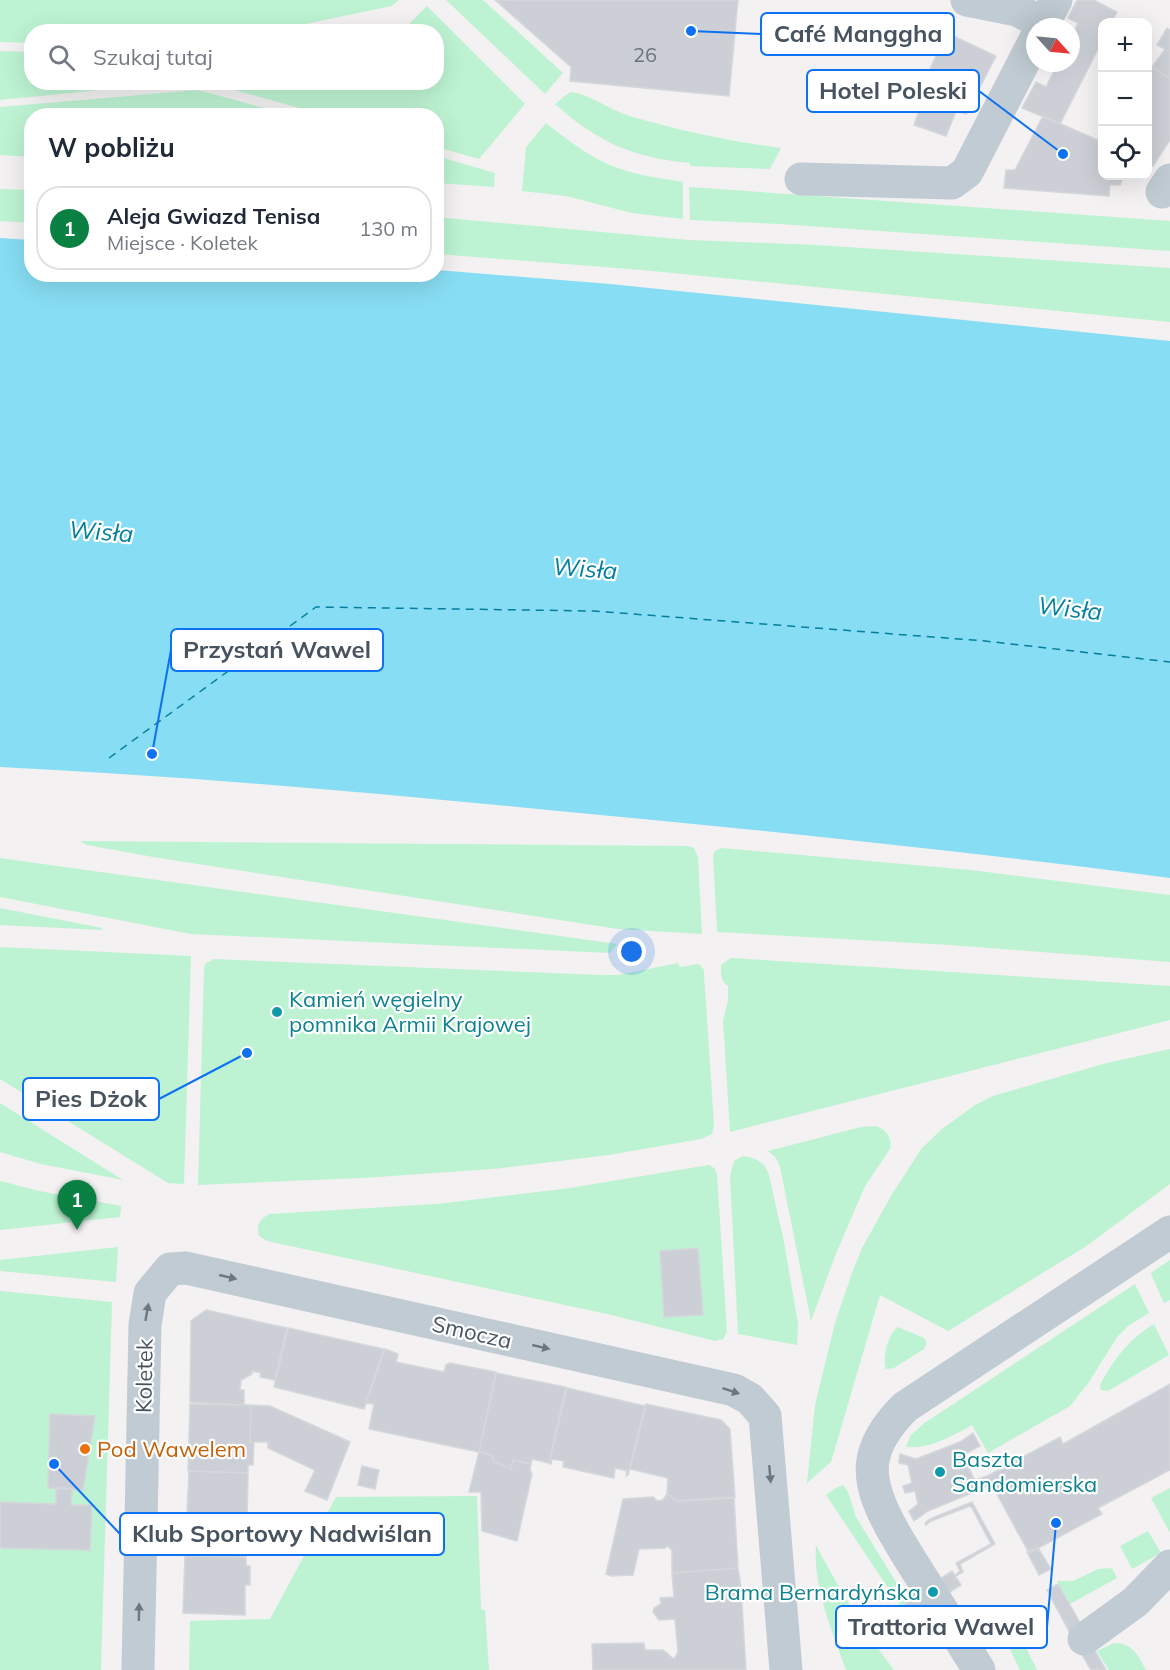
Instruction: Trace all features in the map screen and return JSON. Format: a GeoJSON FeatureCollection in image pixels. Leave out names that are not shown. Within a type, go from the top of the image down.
{"type":"FeatureCollection","features":[{"type":"Feature","properties":{"kind":"street"},"geometry":{"type":"LineString","coordinates":[[967,0],[1017,10],[1034,18]]}},
{"type":"Feature","properties":{"kind":"street"},"geometry":{"type":"LineString","coordinates":[[801,179],[952,183],[968,172],[1026,58]]}},
{"type":"Feature","properties":{"kind":"street"},"geometry":{"type":"LineString","coordinates":[[979,1670],[896,1536],[874,1492],[872,1464],[876,1448],[887,1428],[905,1407],[1170,1232]]}},
{"type":"Feature","properties":{"kind":"street","name":"Smocza"},"geometry":{"type":"LineString","coordinates":[[170,1269],[186,1268],[734,1390],[750,1399],[765,1416],[786,1670]]}},
{"type":"Feature","properties":{"kind":"street","name":"Koletek"},"geometry":{"type":"LineString","coordinates":[[138,1670],[145,1325],[150,1293],[170,1269]]}},
{"type":"Feature","properties":{"kind":"street"},"geometry":{"type":"LineString","coordinates":[[1084,1639],[1135,1602],[1170,1566]]}},
{"type":"Feature","properties":{"kind":"green space"},"geometry":{"type":"Polygon","coordinates":[[[0,0],[399,0],[392,6],[305,24],[24,24],[24,43],[0,42],[0,0]]]}},
{"type":"Feature","properties":{"kind":"green space"},"geometry":{"type":"Polygon","coordinates":[[[446,0],[483,0],[563,73],[545,94],[446,0]]]}},
{"type":"Feature","properties":{"kind":"green space"},"geometry":{"type":"Polygon","coordinates":[[[427,6],[525,104],[479,159],[444,149],[444,108],[300,108],[234,90],[444,90],[444,24],[409,24],[427,6]]]}},
{"type":"Feature","properties":{"kind":"green space"},"geometry":{"type":"Polygon","coordinates":[[[0,51],[24,52],[24,90],[101,90],[0,100],[0,51]]]}},
{"type":"Feature","properties":{"kind":"green space"},"geometry":{"type":"Polygon","coordinates":[[[198,90],[264,108],[24,108],[24,157],[0,155],[0,107],[198,90]]]}},
{"type":"Feature","properties":{"kind":"green space"},"geometry":{"type":"Polygon","coordinates":[[[570,92],[578,93],[622,113],[649,121],[705,135],[781,148],[770,169],[690,166],[690,163],[651,157],[601,138],[555,104],[570,92]]]}},
{"type":"Feature","properties":{"kind":"green space"},"geometry":{"type":"Polygon","coordinates":[[[546,123],[598,160],[634,173],[683,182],[683,219],[632,213],[566,196],[522,191],[526,147],[546,123]]]}},
{"type":"Feature","properties":{"kind":"green space"},"geometry":{"type":"Polygon","coordinates":[[[444,158],[495,173],[494,187],[444,183],[444,158]]]}},
{"type":"Feature","properties":{"kind":"green space"},"geometry":{"type":"Polygon","coordinates":[[[689,187],[1170,221],[1170,251],[690,220],[689,187]]]}},
{"type":"Feature","properties":{"kind":"green space"},"geometry":{"type":"Polygon","coordinates":[[[0,189],[24,190],[24,223],[0,221],[0,189]]]}},
{"type":"Feature","properties":{"kind":"green space"},"geometry":{"type":"Polygon","coordinates":[[[444,218],[689,240],[816,245],[1170,268],[1170,322],[642,270],[444,255],[444,218]]]}},
{"type":"Feature","properties":{"kind":"green space"},"geometry":{"type":"Polygon","coordinates":[[[80,841],[688,846],[694,848],[698,857],[702,934],[618,929],[159,858],[87,845],[80,841]]]}},
{"type":"Feature","properties":{"kind":"green space"},"geometry":{"type":"Polygon","coordinates":[[[721,848],[971,870],[1170,895],[1170,962],[950,945],[717,932],[713,856],[715,851],[721,848]]]}},
{"type":"Feature","properties":{"kind":"green space"},"geometry":{"type":"Polygon","coordinates":[[[0,858],[617,944],[610,953],[191,934],[0,897],[0,858]]]}},
{"type":"Feature","properties":{"kind":"green space"},"geometry":{"type":"Polygon","coordinates":[[[0,908],[102,928],[102,930],[0,925],[0,908]]]}},
{"type":"Feature","properties":{"kind":"green space"},"geometry":{"type":"Polygon","coordinates":[[[0,947],[191,956],[184,1184],[168,1183],[0,1079],[0,947]]]}},
{"type":"Feature","properties":{"kind":"green space"},"geometry":{"type":"Polygon","coordinates":[[[731,958],[1170,986],[1170,1020],[730,1132],[723,1020],[728,1001],[728,986],[722,979],[721,965],[731,958]]]}},
{"type":"Feature","properties":{"kind":"green space"},"geometry":{"type":"Polygon","coordinates":[[[214,959],[600,975],[618,975],[678,963],[680,967],[699,964],[704,970],[714,1124],[712,1134],[701,1139],[609,1155],[493,1169],[362,1178],[198,1185],[204,970],[205,964],[214,959]]]}},
{"type":"Feature","properties":{"kind":"green space"},"geometry":{"type":"Polygon","coordinates":[[[1170,1049],[1170,1184],[1085,1247],[948,1331],[880,1295],[831,1462],[807,1483],[815,1405],[835,1323],[852,1273],[862,1248],[892,1194],[922,1148],[942,1129],[975,1105],[993,1096],[1103,1064],[1170,1049]]]}},
{"type":"Feature","properties":{"kind":"green space"},"geometry":{"type":"Polygon","coordinates":[[[0,1103],[123,1180],[41,1164],[0,1152],[0,1103]]]}},
{"type":"Feature","properties":{"kind":"green space"},"geometry":{"type":"Polygon","coordinates":[[[875,1126],[887,1134],[890,1149],[865,1186],[835,1256],[811,1321],[780,1167],[776,1158],[768,1151],[861,1127],[875,1126]]]}},
{"type":"Feature","properties":{"kind":"green space"},"geometry":{"type":"Polygon","coordinates":[[[743,1156],[759,1161],[765,1166],[769,1175],[784,1242],[798,1324],[797,1345],[738,1334],[730,1176],[734,1161],[743,1156]]]}},
{"type":"Feature","properties":{"kind":"green space"},"geometry":{"type":"Polygon","coordinates":[[[709,1165],[717,1174],[727,1332],[723,1339],[715,1341],[607,1314],[267,1241],[259,1236],[258,1232],[259,1223],[269,1214],[437,1204],[570,1188],[709,1165]]]}},
{"type":"Feature","properties":{"kind":"green space"},"geometry":{"type":"Polygon","coordinates":[[[0,1181],[39,1191],[121,1206],[120,1217],[0,1230],[0,1181]]]}},
{"type":"Feature","properties":{"kind":"green space"},"geometry":{"type":"Polygon","coordinates":[[[118,1247],[116,1282],[0,1271],[0,1260],[118,1247]]]}},
{"type":"Feature","properties":{"kind":"green space"},"geometry":{"type":"Polygon","coordinates":[[[1170,1260],[1170,1300],[1164,1303],[1151,1274],[1170,1260]]]}},
{"type":"Feature","properties":{"kind":"green space"},"geometry":{"type":"Polygon","coordinates":[[[1135,1284],[1149,1313],[1128,1326],[1117,1337],[1089,1382],[1070,1406],[988,1453],[972,1425],[932,1444],[906,1447],[911,1435],[923,1424],[1135,1284]]]}},
{"type":"Feature","properties":{"kind":"green space"},"geometry":{"type":"Polygon","coordinates":[[[0,1291],[112,1302],[101,1670],[0,1670],[0,1291]]]}},
{"type":"Feature","properties":{"kind":"green space"},"geometry":{"type":"Polygon","coordinates":[[[1154,1324],[1169,1355],[1108,1391],[1101,1390],[1100,1385],[1123,1350],[1154,1324]]]}},
{"type":"Feature","properties":{"kind":"green space"},"geometry":{"type":"Polygon","coordinates":[[[898,1327],[924,1338],[927,1343],[924,1349],[894,1368],[886,1369],[887,1346],[891,1335],[898,1327]]]}},
{"type":"Feature","properties":{"kind":"green space"},"geometry":{"type":"Polygon","coordinates":[[[843,1485],[848,1492],[856,1517],[907,1600],[905,1607],[907,1611],[904,1612],[826,1495],[843,1485]]]}},
{"type":"Feature","properties":{"kind":"green space"},"geometry":{"type":"Polygon","coordinates":[[[1170,1488],[1170,1533],[1151,1498],[1170,1488]]]}},
{"type":"Feature","properties":{"kind":"green space"},"geometry":{"type":"Polygon","coordinates":[[[477,1496],[481,1609],[485,1610],[489,1670],[189,1670],[190,1621],[270,1619],[336,1497],[477,1496]]]}},
{"type":"Feature","properties":{"kind":"green space"},"geometry":{"type":"Polygon","coordinates":[[[1148,1531],[1161,1553],[1132,1569],[1120,1546],[1148,1531]]]}},
{"type":"Feature","properties":{"kind":"green space"},"geometry":{"type":"Polygon","coordinates":[[[816,1545],[852,1609],[894,1670],[846,1670],[820,1593],[816,1545]]]}},
{"type":"Feature","properties":{"kind":"green space"},"geometry":{"type":"Polygon","coordinates":[[[1112,1568],[1117,1578],[1070,1604],[1057,1581],[1073,1581],[1098,1569],[1112,1568]]]}},
{"type":"Feature","properties":{"kind":"green space"},"geometry":{"type":"Polygon","coordinates":[[[1018,1632],[1037,1670],[1020,1670],[1004,1637],[1018,1632]]]}},
{"type":"Feature","properties":{"kind":"green space"},"geometry":{"type":"Polygon","coordinates":[[[1114,1643],[1131,1648],[1146,1670],[1109,1670],[1097,1651],[1114,1643]]]}},
{"type":"Feature","properties":{"kind":"water","name":"Wisła"},"geometry":{"type":"Polygon","coordinates":[[[0,238],[24,240],[24,282],[444,282],[444,271],[610,284],[1170,341],[1170,878],[859,841],[479,803],[206,780],[0,767],[0,238]]]}},
{"type":"Feature","properties":{"kind":"building"},"geometry":{"type":"Polygon","coordinates":[[[495,0],[738,0],[729,96],[570,81],[571,67],[495,0]]]}},
{"type":"Feature","properties":{"kind":"building"},"geometry":{"type":"Polygon","coordinates":[[[1077,0],[1094,0],[1117,12],[1114,18],[1098,18],[1098,49],[1060,124],[1022,108],[1036,82],[1046,87],[1054,72],[1080,72],[1080,18],[1068,18],[1077,0]]]}},
{"type":"Feature","properties":{"kind":"building"},"geometry":{"type":"Polygon","coordinates":[[[1167,28],[1170,30],[1170,79],[1152,67],[1165,49],[1157,45],[1167,28]]]}},
{"type":"Feature","properties":{"kind":"building"},"geometry":{"type":"Polygon","coordinates":[[[947,33],[996,56],[966,114],[916,98],[947,33]]]}},
{"type":"Feature","properties":{"kind":"building"},"geometry":{"type":"Polygon","coordinates":[[[1152,66],[1170,79],[1170,140],[1153,166],[1152,66]]]}},
{"type":"Feature","properties":{"kind":"building"},"geometry":{"type":"Polygon","coordinates":[[[923,100],[956,111],[946,136],[914,125],[923,100]]]}},
{"type":"Feature","properties":{"kind":"building"},"geometry":{"type":"Polygon","coordinates":[[[1043,116],[1098,140],[1098,180],[1122,180],[1120,185],[1110,185],[1109,196],[1004,188],[1006,170],[1015,170],[1043,116]]]}},
{"type":"Feature","properties":{"kind":"building"},"geometry":{"type":"Polygon","coordinates":[[[698,1248],[703,1315],[664,1317],[660,1251],[698,1248]]]}},
{"type":"Feature","properties":{"kind":"building"},"geometry":{"type":"Polygon","coordinates":[[[206,1310],[287,1328],[275,1380],[260,1377],[261,1373],[252,1371],[252,1374],[241,1380],[240,1390],[244,1390],[244,1405],[190,1402],[191,1321],[206,1310]]]}},
{"type":"Feature","properties":{"kind":"building"},"geometry":{"type":"Polygon","coordinates":[[[288,1328],[384,1349],[364,1409],[274,1387],[288,1328]]]}},
{"type":"Feature","properties":{"kind":"building"},"geometry":{"type":"Polygon","coordinates":[[[385,1349],[398,1354],[396,1362],[444,1372],[446,1365],[450,1363],[496,1372],[479,1452],[369,1429],[374,1404],[366,1403],[385,1349]]]}},
{"type":"Feature","properties":{"kind":"building"},"geometry":{"type":"Polygon","coordinates":[[[496,1373],[566,1387],[549,1463],[532,1459],[531,1464],[513,1460],[511,1469],[493,1461],[493,1455],[479,1452],[496,1373]]]}},
{"type":"Feature","properties":{"kind":"building"},"geometry":{"type":"Polygon","coordinates":[[[1170,1384],[1170,1470],[1098,1508],[1102,1514],[1029,1553],[987,1476],[1060,1437],[1063,1444],[1170,1384]]]}},
{"type":"Feature","properties":{"kind":"building"},"geometry":{"type":"Polygon","coordinates":[[[567,1388],[645,1406],[628,1475],[626,1476],[627,1471],[615,1468],[614,1478],[563,1467],[564,1461],[552,1459],[551,1464],[549,1463],[567,1388]]]}},
{"type":"Feature","properties":{"kind":"building"},"geometry":{"type":"Polygon","coordinates":[[[190,1404],[251,1405],[250,1442],[254,1442],[253,1465],[248,1465],[248,1473],[188,1471],[190,1404]]]}},
{"type":"Feature","properties":{"kind":"building"},"geometry":{"type":"Polygon","coordinates":[[[646,1404],[721,1420],[730,1429],[735,1498],[677,1501],[667,1494],[668,1478],[630,1469],[646,1404]]]}},
{"type":"Feature","properties":{"kind":"building"},"geometry":{"type":"Polygon","coordinates":[[[251,1405],[270,1406],[350,1442],[327,1500],[305,1491],[315,1470],[268,1448],[268,1442],[250,1442],[251,1405]]]}},
{"type":"Feature","properties":{"kind":"building"},"geometry":{"type":"Polygon","coordinates":[[[50,1414],[95,1416],[83,1490],[48,1488],[50,1414]]]}},
{"type":"Feature","properties":{"kind":"building","name":"Baszta Sandomierska"},"geometry":{"type":"Polygon","coordinates":[[[973,1433],[980,1446],[963,1455],[974,1479],[978,1479],[984,1488],[928,1511],[914,1521],[909,1511],[918,1504],[915,1491],[905,1493],[903,1486],[912,1483],[908,1465],[899,1463],[900,1454],[916,1459],[960,1442],[973,1433]]]}},
{"type":"Feature","properties":{"kind":"building"},"geometry":{"type":"Polygon","coordinates":[[[479,1452],[493,1455],[493,1461],[511,1469],[513,1460],[531,1464],[532,1474],[517,1541],[482,1531],[481,1492],[469,1492],[479,1452]]]}},
{"type":"Feature","properties":{"kind":"building"},"geometry":{"type":"Polygon","coordinates":[[[362,1466],[379,1470],[375,1489],[358,1485],[362,1466]]]}},
{"type":"Feature","properties":{"kind":"building"},"geometry":{"type":"Polygon","coordinates":[[[189,1471],[248,1473],[247,1521],[252,1521],[251,1540],[247,1540],[246,1557],[185,1556],[189,1471]]]}},
{"type":"Feature","properties":{"kind":"building"},"geometry":{"type":"Polygon","coordinates":[[[987,1476],[991,1484],[984,1488],[978,1479],[987,1476]]]}},
{"type":"Feature","properties":{"kind":"building"},"geometry":{"type":"Polygon","coordinates":[[[56,1488],[72,1489],[71,1505],[92,1503],[90,1553],[89,1550],[0,1548],[0,1502],[56,1504],[56,1488]]]}},
{"type":"Feature","properties":{"kind":"building"},"geometry":{"type":"Polygon","coordinates":[[[667,1494],[677,1501],[734,1497],[738,1568],[672,1573],[672,1550],[667,1546],[639,1549],[633,1575],[611,1576],[606,1574],[623,1499],[653,1497],[657,1501],[663,1500],[667,1494]]]}},
{"type":"Feature","properties":{"kind":"building"},"geometry":{"type":"Polygon","coordinates":[[[972,1502],[995,1544],[960,1564],[963,1572],[956,1576],[960,1571],[956,1563],[991,1544],[972,1508],[970,1506],[926,1525],[925,1523],[972,1502]]]}},
{"type":"Feature","properties":{"kind":"building"},"geometry":{"type":"Polygon","coordinates":[[[1038,1548],[1051,1569],[1039,1575],[1027,1552],[1038,1548]]]}},
{"type":"Feature","properties":{"kind":"building"},"geometry":{"type":"Polygon","coordinates":[[[185,1555],[246,1557],[246,1566],[250,1566],[250,1585],[245,1585],[245,1615],[183,1613],[185,1555]]]}},
{"type":"Feature","properties":{"kind":"building"},"geometry":{"type":"Polygon","coordinates":[[[738,1568],[746,1670],[593,1670],[592,1644],[644,1643],[645,1650],[663,1650],[674,1659],[678,1652],[675,1619],[659,1620],[653,1612],[654,1608],[661,1604],[660,1598],[674,1597],[672,1573],[738,1568]]]}},
{"type":"Feature","properties":{"kind":"building","name":"Brama Bernardyńska"},"geometry":{"type":"Polygon","coordinates":[[[952,1571],[961,1585],[915,1614],[906,1615],[904,1613],[908,1611],[905,1606],[906,1601],[952,1571]]]}},
{"type":"Feature","properties":{"kind":"building"},"geometry":{"type":"Polygon","coordinates":[[[1058,1584],[1083,1628],[1071,1635],[1047,1590],[1058,1584]]]}},
{"type":"Feature","properties":{"kind":"building"},"geometry":{"type":"Polygon","coordinates":[[[1093,1647],[1106,1670],[1091,1670],[1081,1653],[1093,1647]]]}},
{"type":"Feature","properties":{"kind":"ferry route"},"geometry":{"type":"LineString","coordinates":[[109,758],[316,607],[594,611],[985,641],[1170,662]]}},
{"type":"Feature","properties":{"kind":"place","name":"Café Manggha"},"geometry":{"type":"Point","coordinates":[691,31]}},
{"type":"Feature","properties":{"kind":"place","name":"Hotel Poleski"},"geometry":{"type":"Point","coordinates":[1063,154]}},
{"type":"Feature","properties":{"kind":"place","name":"Przystań Wawel"},"geometry":{"type":"Point","coordinates":[152,754]}},
{"type":"Feature","properties":{"kind":"place","name":"Kamień węgielny pomnika Armii Krajowej"},"geometry":{"type":"Point","coordinates":[277,1012]}},
{"type":"Feature","properties":{"kind":"place","name":"Pies Dżok"},"geometry":{"type":"Point","coordinates":[247,1053]}},
{"type":"Feature","properties":{"kind":"place","name":"Aleja Gwiazd Tenisa"},"geometry":{"type":"Point","coordinates":[77,1230]}},
{"type":"Feature","properties":{"kind":"place","name":"Pod Wawelem"},"geometry":{"type":"Point","coordinates":[85,1449]}},
{"type":"Feature","properties":{"kind":"place","name":"Klub Sportowy Nadwiślan"},"geometry":{"type":"Point","coordinates":[54,1464]}},
{"type":"Feature","properties":{"kind":"place","name":"Baszta Sandomierska"},"geometry":{"type":"Point","coordinates":[940,1472]}},
{"type":"Feature","properties":{"kind":"place","name":"Trattoria Wawel"},"geometry":{"type":"Point","coordinates":[1056,1523]}},
{"type":"Feature","properties":{"kind":"place","name":"Brama Bernardyńska"},"geometry":{"type":"Point","coordinates":[933,1592]}}]}
